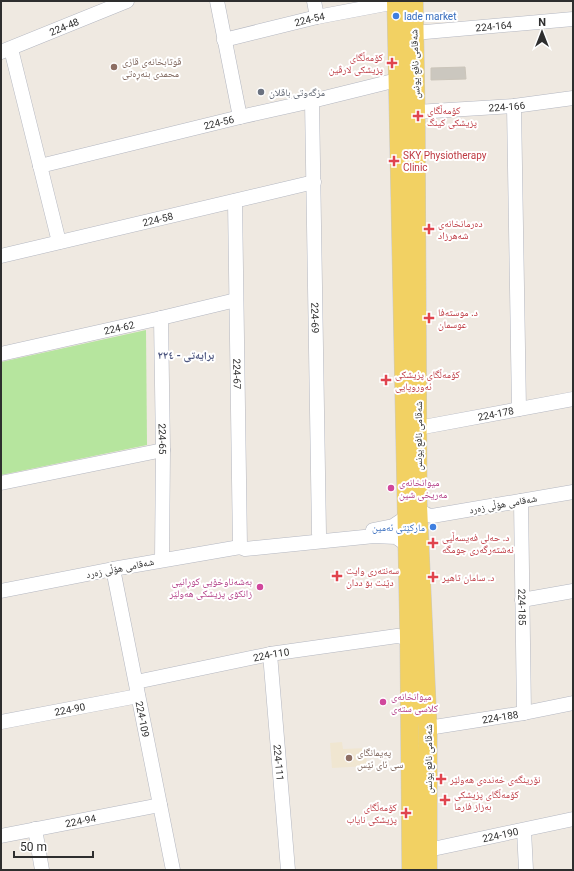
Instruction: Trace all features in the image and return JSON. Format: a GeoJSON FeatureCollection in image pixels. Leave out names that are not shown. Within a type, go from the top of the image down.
{"type":"FeatureCollection","features":[{"type":"Feature","properties":{"kind":"main road","name":"شەقامی نافع یونس"},"geometry":{"type":"LineString","coordinates":[[402,1],[414,33],[416,112],[408,191],[405,518],[413,538],[428,728],[428,870]]}},
{"type":"Feature","properties":{"kind":"main road","name":"شەقامی نافع یونس"},"geometry":{"type":"LineString","coordinates":[[402,1],[397,80],[408,191],[418,428],[418,505],[413,538],[409,638],[411,870]]}},
{"type":"Feature","properties":{"kind":"street","name":"224-48"},"geometry":{"type":"LineString","coordinates":[[6,50],[127,1]]}},
{"type":"Feature","properties":{"kind":"street"},"geometry":{"type":"LineString","coordinates":[[217,1],[240,117]]}},
{"type":"Feature","properties":{"kind":"street"},"geometry":{"type":"LineString","coordinates":[[314,1],[317,18]]}},
{"type":"Feature","properties":{"kind":"street","name":"224-54"},"geometry":{"type":"LineString","coordinates":[[224,40],[317,18],[402,1]]}},
{"type":"Feature","properties":{"kind":"street","name":"224-164"},"geometry":{"type":"LineString","coordinates":[[414,33],[573,19]]}},
{"type":"Feature","properties":{"kind":"street"},"geometry":{"type":"LineString","coordinates":[[6,50],[40,166],[59,242]]}},
{"type":"Feature","properties":{"kind":"street","name":"224-56"},"geometry":{"type":"LineString","coordinates":[[40,166],[397,80]]}},
{"type":"Feature","properties":{"kind":"street","name":"224-166"},"geometry":{"type":"LineString","coordinates":[[416,112],[514,106],[573,98]]}},
{"type":"Feature","properties":{"kind":"street","name":"224-69"},"geometry":{"type":"LineString","coordinates":[[312,101],[319,534]]}},
{"type":"Feature","properties":{"kind":"street"},"geometry":{"type":"LineString","coordinates":[[514,106],[519,408]]}},
{"type":"Feature","properties":{"kind":"street","name":"224-58"},"geometry":{"type":"LineString","coordinates":[[1,256],[314,182]]}},
{"type":"Feature","properties":{"kind":"street","name":"224-67"},"geometry":{"type":"LineString","coordinates":[[235,201],[240,547]]}},
{"type":"Feature","properties":{"kind":"street","name":"224-62"},"geometry":{"type":"LineString","coordinates":[[1,354],[236,300]]}},
{"type":"Feature","properties":{"kind":"street","name":"224-65"},"geometry":{"type":"LineString","coordinates":[[161,318],[163,450],[162,560]]}},
{"type":"Feature","properties":{"kind":"street","name":"224-178"},"geometry":{"type":"LineString","coordinates":[[418,428],[573,399]]}},
{"type":"Feature","properties":{"kind":"street"},"geometry":{"type":"LineString","coordinates":[[1,483],[163,450]]}},
{"type":"Feature","properties":{"kind":"street","name":"شەقامی هۆڵی زەرد"},"geometry":{"type":"LineString","coordinates":[[432,516],[573,492]]}},
{"type":"Feature","properties":{"kind":"street","name":"224-185"},"geometry":{"type":"LineString","coordinates":[[521,501],[524,713]]}},
{"type":"Feature","properties":{"kind":"street"},"geometry":{"type":"LineString","coordinates":[[418,505],[423,513],[432,516]]}},
{"type":"Feature","properties":{"kind":"street"},"geometry":{"type":"LineString","coordinates":[[413,538],[424,523],[432,516]]}},
{"type":"Feature","properties":{"kind":"street","name":"شەقامی هۆڵی زەرد"},"geometry":{"type":"LineString","coordinates":[[1,591],[113,569],[240,547],[245,544],[319,534],[385,528],[393,526],[405,518]]}},
{"type":"Feature","properties":{"kind":"street","name":"شەقامی هۆڵی زەرد"},"geometry":{"type":"LineString","coordinates":[[240,547],[245,549],[374,536],[413,538]]}},
{"type":"Feature","properties":{"kind":"street","name":"224-109"},"geometry":{"type":"LineString","coordinates":[[113,569],[173,870]]}},
{"type":"Feature","properties":{"kind":"street"},"geometry":{"type":"LineString","coordinates":[[522,600],[573,591]]}},
{"type":"Feature","properties":{"kind":"street","name":"224-110"},"geometry":{"type":"LineString","coordinates":[[137,689],[270,654],[398,636],[409,638]]}},
{"type":"Feature","properties":{"kind":"street","name":"224-111"},"geometry":{"type":"LineString","coordinates":[[270,654],[288,870]]}},
{"type":"Feature","properties":{"kind":"street","name":"224-90"},"geometry":{"type":"LineString","coordinates":[[1,722],[137,689]]}},
{"type":"Feature","properties":{"kind":"street","name":"224-188"},"geometry":{"type":"LineString","coordinates":[[428,728],[524,713],[573,703]]}},
{"type":"Feature","properties":{"kind":"street","name":"224-94"},"geometry":{"type":"LineString","coordinates":[[1,836],[160,805]]}},
{"type":"Feature","properties":{"kind":"street","name":"224-190"},"geometry":{"type":"LineString","coordinates":[[428,850],[573,819]]}},
{"type":"Feature","properties":{"kind":"street"},"geometry":{"type":"LineString","coordinates":[[35,829],[42,870]]}},
{"type":"Feature","properties":{"kind":"street"},"geometry":{"type":"LineString","coordinates":[[524,830],[526,870]]}},
{"type":"Feature","properties":{"kind":"shaded area","name":"پەیمانگای سی ئای ئێس"},"geometry":{"type":"Polygon","coordinates":[[[342,742],[343,749],[366,748],[367,766],[332,768],[330,743],[342,742]]]}},
{"type":"Feature","properties":{"kind":"green space"},"geometry":{"type":"Polygon","coordinates":[[[146,330],[147,445],[1,475],[1,362],[146,330]]]}},
{"type":"Feature","properties":{"kind":"building"},"geometry":{"type":"Polygon","coordinates":[[[465,67],[466,79],[431,80],[431,68],[465,67]]]}},
{"type":"Feature","properties":{"kind":"place","name":"lade market"},"geometry":{"type":"Point","coordinates":[396,16]}},
{"type":"Feature","properties":{"kind":"place","name":"کۆمەڵگای پزیشکی لارڤین"},"geometry":{"type":"Point","coordinates":[392,63]}},
{"type":"Feature","properties":{"kind":"place","name":"قوتابخانەی قازی محمدی بنەڕەتی"},"geometry":{"type":"Point","coordinates":[114,67]}},
{"type":"Feature","properties":{"kind":"place","name":"مزگه‌وتی باقلان"},"geometry":{"type":"Point","coordinates":[261,92]}},
{"type":"Feature","properties":{"kind":"place","name":"کۆمەڵگای پزیشکی کینگ"},"geometry":{"type":"Point","coordinates":[418,116]}},
{"type":"Feature","properties":{"kind":"place","name":"SKY Physiotherapy Clinic"},"geometry":{"type":"Point","coordinates":[394,161]}},
{"type":"Feature","properties":{"kind":"place","name":"دەرمانخانەی شەهرزاد"},"geometry":{"type":"Point","coordinates":[429,229]}},
{"type":"Feature","properties":{"kind":"place","name":"د. موستەفا عوسمان"},"geometry":{"type":"Point","coordinates":[429,318]}},
{"type":"Feature","properties":{"kind":"place","name":"کۆمەڵگای پزیشکی ئەوروپایی"},"geometry":{"type":"Point","coordinates":[386,380]}},
{"type":"Feature","properties":{"kind":"place","name":"میوانخانەی مەریخی شین"},"geometry":{"type":"Point","coordinates":[391,488]}},
{"type":"Feature","properties":{"kind":"place","name":"مارکێتی ئەمین"},"geometry":{"type":"Point","coordinates":[433,527]}},
{"type":"Feature","properties":{"kind":"place","name":"د. حەلی فەیسەڵیی نەشتەرگەری جومگە"},"geometry":{"type":"Point","coordinates":[433,543]}},
{"type":"Feature","properties":{"kind":"place","name":"سەنتەری وایت دێنت بۆ ددان"},"geometry":{"type":"Point","coordinates":[337,576]}},
{"type":"Feature","properties":{"kind":"place","name":"د. سامان تاهیر"},"geometry":{"type":"Point","coordinates":[433,577]}},
{"type":"Feature","properties":{"kind":"place","name":"بەشەناوخۆیی کوڕانیی زانکۆی پزیشکی هەولێر"},"geometry":{"type":"Point","coordinates":[260,587]}},
{"type":"Feature","properties":{"kind":"place","name":"میوانخانەی کلاسی ستەی"},"geometry":{"type":"Point","coordinates":[383,702]}},
{"type":"Feature","properties":{"kind":"place","name":"پەیمانگای سی ئای ئێس"},"geometry":{"type":"Point","coordinates":[349,758]}},
{"type":"Feature","properties":{"kind":"place","name":"نۆرینگەی خەندەی هەولێر"},"geometry":{"type":"Point","coordinates":[441,779]}},
{"type":"Feature","properties":{"kind":"place","name":"کۆمەڵگای پزیشکی بەزاز فارما"},"geometry":{"type":"Point","coordinates":[445,800]}},
{"type":"Feature","properties":{"kind":"place","name":"کۆمەڵگای پزیشکی نایاب"},"geometry":{"type":"Point","coordinates":[406,813]}},
{"type":"Feature","properties":{"kind":"district","name":"برایەتی - ٢٢٤"},"geometry":{"type":"Point","coordinates":[186,355]}}]}
